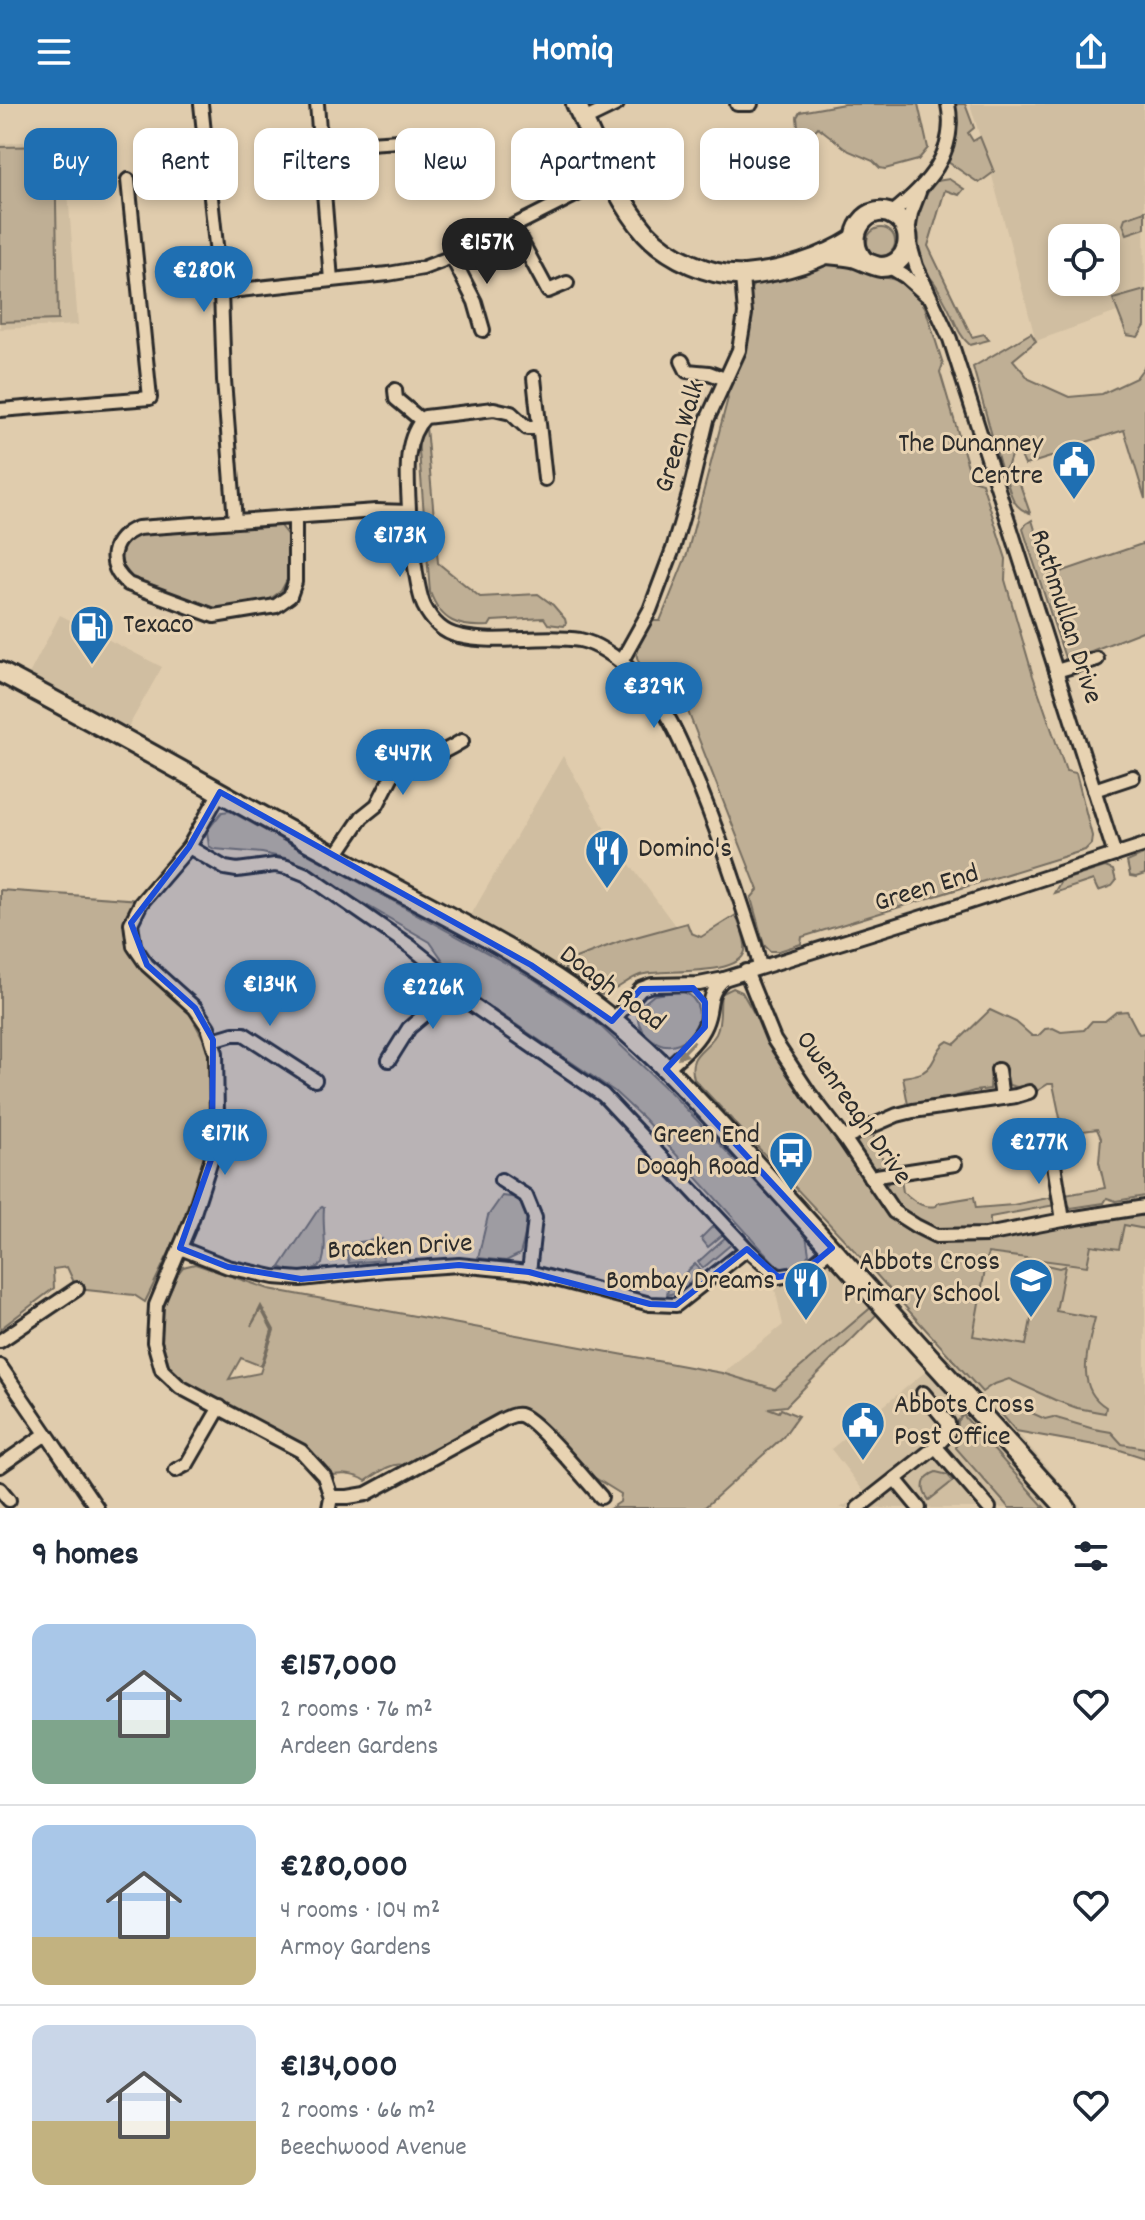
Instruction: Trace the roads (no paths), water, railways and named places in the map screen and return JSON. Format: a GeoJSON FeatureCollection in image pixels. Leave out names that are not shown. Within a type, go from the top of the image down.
{"type":"FeatureCollection","features":[{"type":"Feature","properties":{"kind":"main road"},"geometry":{"type":"LineString","coordinates":[[624,200],[648,235],[671,254],[703,270],[742,276],[779,269],[826,254],[854,239]]}},
{"type":"Feature","properties":{"kind":"main road"},"geometry":{"type":"LineString","coordinates":[[826,254],[844,255],[872,265],[888,266],[902,257],[908,237],[904,224],[891,214],[882,212],[866,217],[854,239],[864,261]]}},
{"type":"Feature","properties":{"kind":"main road","name":"Doagh Road"},"geometry":{"type":"LineString","coordinates":[[0,672],[94,721],[531,965],[590,1003],[666,1069],[1066,1508]]}},
{"type":"Feature","properties":{"kind":"street"},"geometry":{"type":"LineString","coordinates":[[201,104],[221,292],[235,521]]}},
{"type":"Feature","properties":{"kind":"street"},"geometry":{"type":"LineString","coordinates":[[317,104],[319,128]]}},
{"type":"Feature","properties":{"kind":"street"},"geometry":{"type":"LineString","coordinates":[[580,112],[617,104]]}},
{"type":"Feature","properties":{"kind":"street"},"geometry":{"type":"LineString","coordinates":[[737,104],[751,104]]}},
{"type":"Feature","properties":{"kind":"street"},"geometry":{"type":"LineString","coordinates":[[891,214],[920,189],[940,164],[948,142],[948,104]]}},
{"type":"Feature","properties":{"kind":"street"},"geometry":{"type":"LineString","coordinates":[[0,410],[150,398],[128,180]]}},
{"type":"Feature","properties":{"kind":"street"},"geometry":{"type":"LineString","coordinates":[[908,237],[911,213],[920,189]]}},
{"type":"Feature","properties":{"kind":"street"},"geometry":{"type":"LineString","coordinates":[[325,200],[331,280]]}},
{"type":"Feature","properties":{"kind":"street"},"geometry":{"type":"LineString","coordinates":[[221,292],[423,268],[452,257],[565,200]]}},
{"type":"Feature","properties":{"kind":"street"},"geometry":{"type":"LineString","coordinates":[[513,226],[548,291],[567,283]]}},
{"type":"Feature","properties":{"kind":"street","name":"Rathmullan Drive"},"geometry":{"type":"LineString","coordinates":[[908,237],[916,266],[950,339],[1115,855]]}},
{"type":"Feature","properties":{"kind":"street"},"geometry":{"type":"LineString","coordinates":[[452,257],[475,302],[483,330]]}},
{"type":"Feature","properties":{"kind":"street","name":"Rathmullan Drive"},"geometry":{"type":"LineString","coordinates":[[888,266],[913,282],[934,303]]}},
{"type":"Feature","properties":{"kind":"street","name":"Green Walk"},"geometry":{"type":"LineString","coordinates":[[621,662],[650,610],[673,549],[707,420],[737,358],[745,314],[742,276]]}},
{"type":"Feature","properties":{"kind":"street"},"geometry":{"type":"LineString","coordinates":[[685,371],[709,373],[725,379]]}},
{"type":"Feature","properties":{"kind":"street"},"geometry":{"type":"LineString","coordinates":[[534,378],[545,479]]}},
{"type":"Feature","properties":{"kind":"street"},"geometry":{"type":"LineString","coordinates":[[395,390],[396,399],[421,420]]}},
{"type":"Feature","properties":{"kind":"street"},"geometry":{"type":"LineString","coordinates":[[539,428],[527,428],[511,413],[494,409],[429,416],[421,420],[413,434],[409,453],[409,512],[423,603],[439,627],[457,636],[582,640],[621,662],[653,694],[675,729],[709,809],[760,967]]}},
{"type":"Feature","properties":{"kind":"street"},"geometry":{"type":"LineString","coordinates":[[295,517],[293,590],[285,601],[276,606],[223,615],[203,613],[128,584],[118,576],[114,566],[113,556],[119,540],[138,528],[376,511],[409,512]]}},
{"type":"Feature","properties":{"kind":"street"},"geometry":{"type":"LineString","coordinates":[[1056,671],[1097,659]]}},
{"type":"Feature","properties":{"kind":"street"},"geometry":{"type":"LineString","coordinates":[[335,857],[362,817],[377,805],[402,756],[433,757],[462,741]]}},
{"type":"Feature","properties":{"kind":"street"},"geometry":{"type":"LineString","coordinates":[[1094,790],[1133,777]]}},
{"type":"Feature","properties":{"kind":"street"},"geometry":{"type":"LineString","coordinates":[[220,792],[189,847],[141,903],[131,923],[134,946],[147,965],[195,1008],[208,1027],[216,1053],[217,1117],[212,1157],[156,1305],[154,1342],[162,1370],[180,1387],[301,1451],[324,1476],[330,1503],[366,1494],[511,1415],[521,1415],[536,1426],[601,1497]]}},
{"type":"Feature","properties":{"kind":"street","name":"Green End"},"geometry":{"type":"LineString","coordinates":[[612,1021],[641,989],[652,985],[724,979],[1145,845]]}},
{"type":"Feature","properties":{"kind":"street"},"geometry":{"type":"LineString","coordinates":[[189,847],[225,868],[237,870],[275,865],[307,875],[411,947],[442,972],[458,995],[603,1095],[747,1249],[778,1277],[802,1273],[832,1248]]}},
{"type":"Feature","properties":{"kind":"street","name":"Owenreagh Drive"},"geometry":{"type":"LineString","coordinates":[[746,971],[774,1040],[809,1093],[894,1212],[916,1226],[936,1236],[986,1235],[1145,1207]]}},
{"type":"Feature","properties":{"kind":"street"},"geometry":{"type":"LineString","coordinates":[[666,1069],[705,1027],[714,988],[724,979]]}},
{"type":"Feature","properties":{"kind":"street"},"geometry":{"type":"LineString","coordinates":[[389,1060],[409,1028],[429,1011],[449,984]]}},
{"type":"Feature","properties":{"kind":"street"},"geometry":{"type":"LineString","coordinates":[[687,984],[699,993],[708,1014]]}},
{"type":"Feature","properties":{"kind":"street"},"geometry":{"type":"LineString","coordinates":[[213,1040],[244,1034],[315,1080]]}},
{"type":"Feature","properties":{"kind":"street"},"geometry":{"type":"LineString","coordinates":[[998,1070],[1002,1098]]}},
{"type":"Feature","properties":{"kind":"street"},"geometry":{"type":"LineString","coordinates":[[844,1138],[901,1114],[1029,1092]]}},
{"type":"Feature","properties":{"kind":"street"},"geometry":{"type":"LineString","coordinates":[[1051,1146],[1063,1220]]}},
{"type":"Feature","properties":{"kind":"street"},"geometry":{"type":"LineString","coordinates":[[870,1177],[955,1164]]}},
{"type":"Feature","properties":{"kind":"street"},"geometry":{"type":"LineString","coordinates":[[501,1180],[526,1196],[535,1218],[529,1272]]}},
{"type":"Feature","properties":{"kind":"street","name":"Bracken Drive"},"geometry":{"type":"LineString","coordinates":[[180,1248],[228,1267],[274,1277],[301,1279],[459,1265],[529,1272],[650,1304],[676,1305],[747,1249]]}},
{"type":"Feature","properties":{"kind":"street"},"geometry":{"type":"LineString","coordinates":[[0,1341],[77,1289]]}},
{"type":"Feature","properties":{"kind":"street"},"geometry":{"type":"LineString","coordinates":[[0,1366],[97,1508]]}},
{"type":"Feature","properties":{"kind":"street"},"geometry":{"type":"LineString","coordinates":[[858,1508],[948,1434],[948,1423],[923,1393]]}},
{"type":"Feature","properties":{"kind":"street"},"geometry":{"type":"LineString","coordinates":[[176,1470],[187,1464],[220,1407]]}},
{"type":"Feature","properties":{"kind":"street"},"geometry":{"type":"LineString","coordinates":[[0,1466],[46,1434]]}},
{"type":"Feature","properties":{"kind":"street"},"geometry":{"type":"LineString","coordinates":[[935,1446],[989,1508]]}},
{"type":"Feature","properties":{"kind":"street"},"geometry":{"type":"LineString","coordinates":[[895,1479],[919,1508]]}},
{"type":"Feature","properties":{"kind":"street"},"geometry":{"type":"LineString","coordinates":[[0,1489],[9,1500]]}},
{"type":"Feature","properties":{"kind":"place","name":"The Dunanney Centre"},"geometry":{"type":"Point","coordinates":[1074,501]}},
{"type":"Feature","properties":{"kind":"place","name":"Texaco"},"geometry":{"type":"Point","coordinates":[92,666]}},
{"type":"Feature","properties":{"kind":"place","name":"Domino's"},"geometry":{"type":"Point","coordinates":[607,890]}},
{"type":"Feature","properties":{"kind":"place","name":"Green End Doagh Road"},"geometry":{"type":"Point","coordinates":[791,1192]}},
{"type":"Feature","properties":{"kind":"place","name":"Abbots Cross Primary School"},"geometry":{"type":"Point","coordinates":[1031,1319]}},
{"type":"Feature","properties":{"kind":"place","name":"Bombay Dreams"},"geometry":{"type":"Point","coordinates":[806,1322]}},
{"type":"Feature","properties":{"kind":"place","name":"Abbots Cross Post Office"},"geometry":{"type":"Point","coordinates":[863,1462]}}]}
